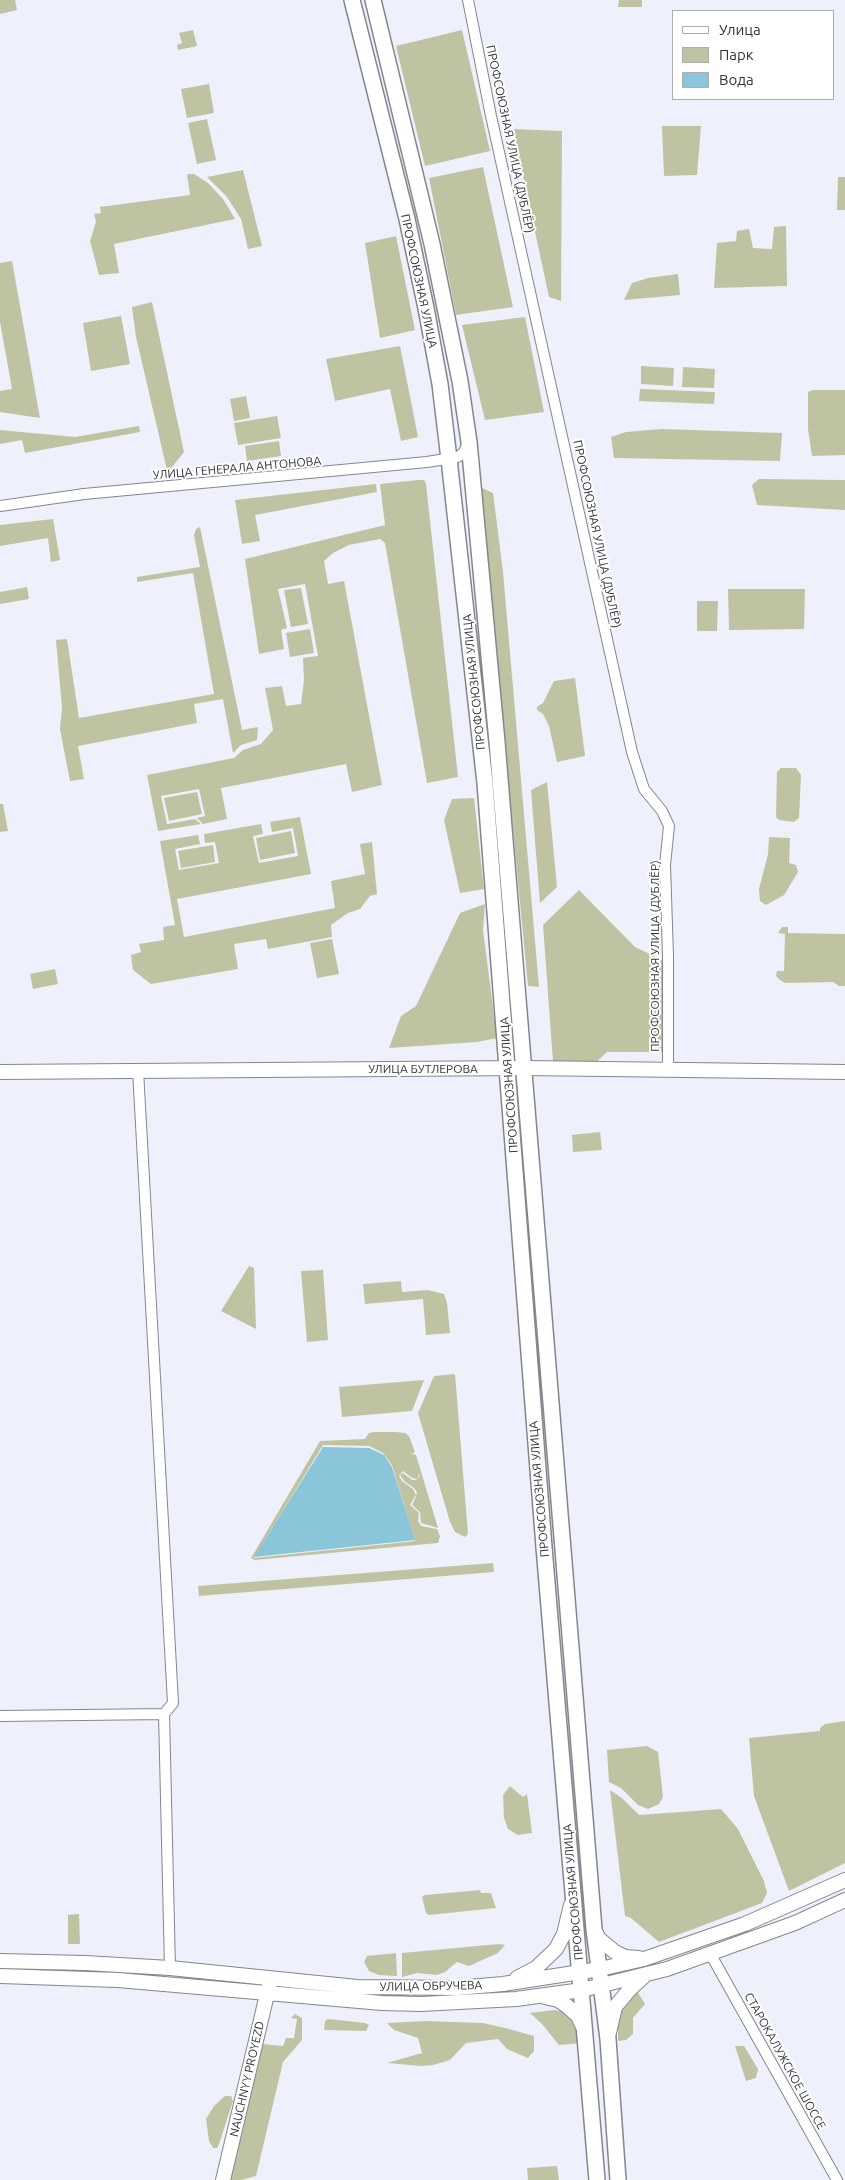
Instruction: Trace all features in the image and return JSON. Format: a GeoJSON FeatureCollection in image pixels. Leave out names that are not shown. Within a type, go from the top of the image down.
{"type":"FeatureCollection","features":[{"type":"Feature","properties":{"kind":"main road","name":"ПРОФСОЮЗНАЯ УЛИЦА"},"geometry":{"type":"LineString","coordinates":[[352,0],[407,219],[440,384],[449,459],[484,771],[508,1068],[516,1200],[597,2180]]}},
{"type":"Feature","properties":{"kind":"main road","name":"ПРОФСОЮЗНАЯ УЛИЦА"},"geometry":{"type":"LineString","coordinates":[[373,0],[432,244],[460,381],[469,442],[524,1068],[594,1929],[602,1986]]}},
{"type":"Feature","properties":{"kind":"main road","name":"УЛИЦА БУТЛЕРОВА"},"geometry":{"type":"LineString","coordinates":[[0,1072],[524,1068],[845,1072]]}},
{"type":"Feature","properties":{"kind":"main road","name":"УЛИЦА ОБРУЧЕВА"},"geometry":{"type":"LineString","coordinates":[[0,1961],[85,1962],[170,1968],[357,1987],[404,1989],[457,1988],[503,1984],[580,1973],[644,1959],[745,1924],[845,1880]]}},
{"type":"Feature","properties":{"kind":"main road"},"geometry":{"type":"LineString","coordinates":[[503,1984],[536,1968],[552,1954],[564,1934],[573,1899]]}},
{"type":"Feature","properties":{"kind":"main road","name":"УЛИЦА ОБРУЧЕВА"},"geometry":{"type":"LineString","coordinates":[[0,1976],[118,1980],[314,1998],[421,2004],[542,1996],[582,1990],[645,1976],[711,1955],[795,1923],[845,1900]]}},
{"type":"Feature","properties":{"kind":"main road"},"geometry":{"type":"LineString","coordinates":[[594,1929],[599,1939],[615,1952],[625,1956],[644,1959]]}},
{"type":"Feature","properties":{"kind":"main road"},"geometry":{"type":"LineString","coordinates":[[608,2039],[615,2007],[630,1988],[645,1976]]}},
{"type":"Feature","properties":{"kind":"main road","name":"NAUCHNYY PROYEZD"},"geometry":{"type":"LineString","coordinates":[[223,2180],[270,1978]]}},
{"type":"Feature","properties":{"kind":"main road"},"geometry":{"type":"LineString","coordinates":[[602,1986],[608,2039],[618,2180]]}},
{"type":"Feature","properties":{"kind":"main road"},"geometry":{"type":"LineString","coordinates":[[542,1996],[558,2000],[567,2006],[578,2016],[586,2032]]}},
{"type":"Feature","properties":{"kind":"street","name":"ПРОФСОЮЗНАЯ УЛИЦА (ДУБЛЁР)"},"geometry":{"type":"LineString","coordinates":[[468,0],[491,116],[632,752],[644,789],[662,810],[669,826],[665,865],[668,956],[668,1071]]}},
{"type":"Feature","properties":{"kind":"street"},"geometry":{"type":"LineString","coordinates":[[449,459],[458,457],[464,452],[469,442]]}},
{"type":"Feature","properties":{"kind":"street","name":"УЛИЦА ГЕНЕРАЛА АНТОНОВА"},"geometry":{"type":"LineString","coordinates":[[0,506],[84,494],[449,459]]}},
{"type":"Feature","properties":{"kind":"street"},"geometry":{"type":"LineString","coordinates":[[455,519],[463,508],[471,509],[477,516]]}},
{"type":"Feature","properties":{"kind":"street"},"geometry":{"type":"LineString","coordinates":[[138,1070],[173,1703],[164,1714],[170,1968]]}},
{"type":"Feature","properties":{"kind":"street"},"geometry":{"type":"LineString","coordinates":[[0,1716],[164,1714]]}},
{"type":"Feature","properties":{"kind":"street","name":"СТАРОКАЛУЖСКОЕ ШОССЕ"},"geometry":{"type":"LineString","coordinates":[[711,1955],[837,2180]]}},
{"type":"Feature","properties":{"kind":"green space"},"geometry":{"type":"Polygon","coordinates":[[[0,0],[15,0],[17,10],[0,14],[0,0]]]}},
{"type":"Feature","properties":{"kind":"green space"},"geometry":{"type":"Polygon","coordinates":[[[619,0],[642,0],[642,7],[618,7],[619,0]]]}},
{"type":"Feature","properties":{"kind":"green space"},"geometry":{"type":"Polygon","coordinates":[[[193,30],[197,46],[178,50],[177,45],[182,43],[179,33],[193,30]]]}},
{"type":"Feature","properties":{"kind":"green space"},"geometry":{"type":"Polygon","coordinates":[[[462,30],[490,151],[425,166],[396,46],[462,30]]]}},
{"type":"Feature","properties":{"kind":"green space"},"geometry":{"type":"Polygon","coordinates":[[[209,84],[214,113],[187,118],[181,89],[209,84]]]}},
{"type":"Feature","properties":{"kind":"green space"},"geometry":{"type":"Polygon","coordinates":[[[207,119],[216,160],[197,164],[188,123],[207,119]]]}},
{"type":"Feature","properties":{"kind":"green space"},"geometry":{"type":"Polygon","coordinates":[[[662,126],[701,126],[697,175],[664,176],[662,126]]]}},
{"type":"Feature","properties":{"kind":"green space"},"geometry":{"type":"Polygon","coordinates":[[[513,129],[562,131],[561,301],[549,297],[513,129]]]}},
{"type":"Feature","properties":{"kind":"green space"},"geometry":{"type":"Polygon","coordinates":[[[483,167],[513,307],[456,315],[429,178],[483,167]]]}},
{"type":"Feature","properties":{"kind":"green space"},"geometry":{"type":"Polygon","coordinates":[[[243,170],[262,246],[248,249],[241,219],[227,197],[207,177],[243,170]]]}},
{"type":"Feature","properties":{"kind":"green space"},"geometry":{"type":"Polygon","coordinates":[[[187,174],[194,174],[208,183],[223,199],[235,219],[114,244],[119,273],[99,275],[90,241],[96,222],[94,214],[101,213],[100,207],[190,195],[187,174]]]}},
{"type":"Feature","properties":{"kind":"green space"},"geometry":{"type":"Polygon","coordinates":[[[838,177],[845,177],[845,210],[837,210],[838,177]]]}},
{"type":"Feature","properties":{"kind":"green space"},"geometry":{"type":"Polygon","coordinates":[[[786,226],[787,286],[714,288],[717,243],[736,241],[737,231],[749,229],[753,248],[772,249],[774,227],[786,226]]]}},
{"type":"Feature","properties":{"kind":"green space"},"geometry":{"type":"Polygon","coordinates":[[[396,236],[415,330],[380,338],[365,243],[396,236]]]}},
{"type":"Feature","properties":{"kind":"green space"},"geometry":{"type":"Polygon","coordinates":[[[12,261],[40,418],[0,412],[0,391],[12,389],[0,322],[0,263],[12,261]]]}},
{"type":"Feature","properties":{"kind":"green space"},"geometry":{"type":"Polygon","coordinates":[[[678,274],[680,295],[624,300],[632,283],[648,278],[678,274]]]}},
{"type":"Feature","properties":{"kind":"green space"},"geometry":{"type":"Polygon","coordinates":[[[152,302],[184,452],[172,467],[167,470],[136,337],[132,307],[152,302]]]}},
{"type":"Feature","properties":{"kind":"green space"},"geometry":{"type":"Polygon","coordinates":[[[121,316],[130,364],[91,371],[83,323],[121,316]]]}},
{"type":"Feature","properties":{"kind":"green space"},"geometry":{"type":"Polygon","coordinates":[[[525,317],[544,412],[485,420],[462,325],[525,317]]]}},
{"type":"Feature","properties":{"kind":"green space"},"geometry":{"type":"Polygon","coordinates":[[[400,346],[418,437],[401,441],[390,389],[335,401],[326,359],[400,346]]]}},
{"type":"Feature","properties":{"kind":"green space"},"geometry":{"type":"Polygon","coordinates":[[[641,366],[674,368],[673,386],[641,384],[641,366]]]}},
{"type":"Feature","properties":{"kind":"green space"},"geometry":{"type":"Polygon","coordinates":[[[683,367],[715,369],[714,388],[682,387],[683,367]]]}},
{"type":"Feature","properties":{"kind":"green space"},"geometry":{"type":"Polygon","coordinates":[[[640,389],[715,392],[714,404],[639,401],[640,389]]]}},
{"type":"Feature","properties":{"kind":"green space"},"geometry":{"type":"Polygon","coordinates":[[[812,390],[845,390],[845,455],[812,456],[808,429],[808,392],[812,390]]]}},
{"type":"Feature","properties":{"kind":"green space"},"geometry":{"type":"Polygon","coordinates":[[[246,396],[250,418],[234,421],[230,399],[246,396]]]}},
{"type":"Feature","properties":{"kind":"green space"},"geometry":{"type":"Polygon","coordinates":[[[277,416],[281,438],[238,445],[234,423],[277,416]]]}},
{"type":"Feature","properties":{"kind":"green space"},"geometry":{"type":"Polygon","coordinates":[[[139,426],[140,432],[25,453],[22,440],[0,444],[0,430],[75,437],[139,426]]]}},
{"type":"Feature","properties":{"kind":"green space"},"geometry":{"type":"Polygon","coordinates":[[[662,429],[782,433],[780,461],[614,458],[611,437],[626,432],[662,429]]]}},
{"type":"Feature","properties":{"kind":"green space"},"geometry":{"type":"Polygon","coordinates":[[[279,441],[281,456],[247,461],[245,446],[279,441]]]}},
{"type":"Feature","properties":{"kind":"green space"},"geometry":{"type":"Polygon","coordinates":[[[759,479],[845,480],[845,510],[757,505],[752,485],[759,479]]]}},
{"type":"Feature","properties":{"kind":"green space"},"geometry":{"type":"Polygon","coordinates":[[[424,480],[426,484],[458,777],[427,783],[385,543],[380,539],[349,545],[333,553],[324,561],[328,584],[344,581],[382,785],[352,792],[346,764],[221,788],[227,819],[203,824],[197,818],[205,816],[199,789],[161,796],[167,824],[195,819],[201,824],[158,831],[147,775],[234,758],[243,750],[261,744],[273,730],[265,688],[282,686],[286,706],[301,704],[304,680],[303,658],[318,656],[305,584],[278,589],[287,628],[281,630],[284,649],[259,654],[245,559],[385,525],[380,484],[424,480]]]}},
{"type":"Feature","properties":{"kind":"green space"},"geometry":{"type":"Polygon","coordinates":[[[376,484],[377,492],[255,515],[260,541],[242,544],[235,500],[376,484]]]}},
{"type":"Feature","properties":{"kind":"green space"},"geometry":{"type":"Polygon","coordinates":[[[480,487],[493,493],[503,572],[539,987],[528,986],[480,487]]]}},
{"type":"Feature","properties":{"kind":"green space"},"geometry":{"type":"Polygon","coordinates":[[[53,519],[60,560],[51,562],[48,538],[0,546],[0,525],[53,519]]]}},
{"type":"Feature","properties":{"kind":"green space"},"geometry":{"type":"Polygon","coordinates":[[[200,527],[242,730],[258,727],[257,740],[241,745],[233,753],[223,699],[194,704],[197,723],[78,746],[84,779],[70,781],[60,729],[62,708],[56,640],[67,639],[79,718],[214,694],[193,573],[137,582],[137,577],[200,567],[194,535],[196,529],[200,527]]]}},
{"type":"Feature","properties":{"kind":"green space"},"geometry":{"type":"Polygon","coordinates":[[[27,587],[29,599],[0,604],[0,592],[27,587]]]}},
{"type":"Feature","properties":{"kind":"green space"},"geometry":{"type":"Polygon","coordinates":[[[301,588],[308,624],[291,627],[284,590],[301,588]]]}},
{"type":"Feature","properties":{"kind":"green space"},"geometry":{"type":"Polygon","coordinates":[[[728,589],[805,589],[804,629],[729,630],[728,589]]]}},
{"type":"Feature","properties":{"kind":"green space"},"geometry":{"type":"Polygon","coordinates":[[[697,601],[718,601],[717,631],[697,631],[697,601]]]}},
{"type":"Feature","properties":{"kind":"green space"},"geometry":{"type":"Polygon","coordinates":[[[310,629],[314,653],[290,657],[286,633],[310,629]]]}},
{"type":"Feature","properties":{"kind":"green space"},"geometry":{"type":"Polygon","coordinates":[[[575,678],[585,756],[557,762],[549,726],[543,714],[537,710],[537,707],[543,703],[554,681],[575,678]]]}},
{"type":"Feature","properties":{"kind":"green space"},"geometry":{"type":"Polygon","coordinates":[[[781,768],[796,768],[801,775],[799,818],[794,822],[779,820],[776,817],[777,772],[781,768]]]}},
{"type":"Feature","properties":{"kind":"green space"},"geometry":{"type":"Polygon","coordinates":[[[547,782],[557,887],[540,903],[531,790],[547,782]]]}},
{"type":"Feature","properties":{"kind":"green space"},"geometry":{"type":"Polygon","coordinates":[[[197,792],[202,814],[169,821],[164,798],[197,792]]]}},
{"type":"Feature","properties":{"kind":"green space"},"geometry":{"type":"Polygon","coordinates":[[[474,798],[484,889],[460,893],[444,820],[452,799],[474,798]]]}},
{"type":"Feature","properties":{"kind":"green space"},"geometry":{"type":"Polygon","coordinates":[[[0,804],[3,804],[8,831],[0,832],[0,804]]]}},
{"type":"Feature","properties":{"kind":"green space"},"geometry":{"type":"Polygon","coordinates":[[[300,817],[311,874],[177,899],[184,937],[335,908],[331,881],[365,874],[360,844],[372,842],[377,894],[370,896],[360,909],[348,913],[331,925],[332,937],[268,949],[266,939],[234,944],[238,969],[151,984],[133,970],[131,955],[141,952],[139,944],[164,940],[163,927],[175,925],[160,841],[198,835],[200,844],[175,849],[179,870],[219,863],[215,842],[205,843],[204,834],[261,824],[263,834],[253,836],[259,863],[298,856],[293,828],[272,832],[270,822],[300,817]]]}},
{"type":"Feature","properties":{"kind":"green space"},"geometry":{"type":"Polygon","coordinates":[[[291,831],[295,853],[260,860],[256,838],[291,831]]]}},
{"type":"Feature","properties":{"kind":"green space"},"geometry":{"type":"Polygon","coordinates":[[[769,837],[790,838],[789,863],[796,865],[798,872],[784,895],[766,905],[760,901],[759,889],[768,854],[769,837]]]}},
{"type":"Feature","properties":{"kind":"green space"},"geometry":{"type":"Polygon","coordinates":[[[213,845],[215,862],[181,868],[178,851],[213,845]]]}},
{"type":"Feature","properties":{"kind":"green space"},"geometry":{"type":"Polygon","coordinates":[[[579,890],[635,947],[664,961],[663,1052],[607,1052],[594,1064],[553,1062],[543,925],[579,890]]]}},
{"type":"Feature","properties":{"kind":"green space"},"geometry":{"type":"Polygon","coordinates":[[[485,904],[483,930],[497,1038],[477,1042],[389,1048],[401,1016],[416,1006],[460,913],[485,904]]]}},
{"type":"Feature","properties":{"kind":"green space"},"geometry":{"type":"Polygon","coordinates":[[[782,927],[788,927],[788,933],[845,934],[845,986],[839,986],[833,982],[785,983],[780,980],[776,976],[777,971],[784,971],[785,934],[778,933],[782,927]]]}},
{"type":"Feature","properties":{"kind":"green space"},"geometry":{"type":"Polygon","coordinates":[[[332,939],[339,974],[317,978],[310,943],[332,939]]]}},
{"type":"Feature","properties":{"kind":"green space"},"geometry":{"type":"Polygon","coordinates":[[[55,969],[58,984],[33,989],[30,974],[55,969]]]}},
{"type":"Feature","properties":{"kind":"green space"},"geometry":{"type":"Polygon","coordinates":[[[600,1132],[602,1150],[573,1152],[572,1135],[600,1132]]]}},
{"type":"Feature","properties":{"kind":"green space"},"geometry":{"type":"Polygon","coordinates":[[[249,1266],[254,1268],[256,1329],[221,1311],[249,1266]]]}},
{"type":"Feature","properties":{"kind":"green space"},"geometry":{"type":"Polygon","coordinates":[[[323,1270],[328,1340],[307,1342],[301,1271],[323,1270]]]}},
{"type":"Feature","properties":{"kind":"green space"},"geometry":{"type":"Polygon","coordinates":[[[401,1281],[402,1292],[428,1290],[444,1294],[447,1303],[450,1333],[426,1335],[423,1299],[365,1304],[363,1284],[401,1281]]]}},
{"type":"Feature","properties":{"kind":"green space"},"geometry":{"type":"Polygon","coordinates":[[[455,1374],[468,1534],[465,1537],[455,1532],[450,1522],[418,1413],[434,1376],[455,1374]]]}},
{"type":"Feature","properties":{"kind":"green space"},"geometry":{"type":"Polygon","coordinates":[[[424,1380],[412,1411],[342,1417],[339,1387],[424,1380]]]}},
{"type":"Feature","properties":{"kind":"green space"},"geometry":{"type":"Polygon","coordinates":[[[395,1432],[405,1433],[409,1436],[415,1452],[412,1454],[416,1455],[438,1528],[421,1523],[420,1512],[412,1505],[417,1493],[400,1475],[403,1473],[412,1480],[417,1479],[412,1478],[403,1471],[399,1476],[402,1481],[413,1489],[416,1495],[410,1505],[419,1513],[418,1521],[421,1526],[437,1529],[440,1536],[438,1543],[255,1560],[251,1558],[320,1441],[365,1439],[369,1433],[395,1432]],[[323,1445],[254,1558],[415,1541],[392,1465],[383,1453],[369,1446],[323,1445]]]}},
{"type":"Feature","properties":{"kind":"green space"},"geometry":{"type":"Polygon","coordinates":[[[493,1563],[494,1572],[199,1596],[198,1586],[493,1563]]]}},
{"type":"Feature","properties":{"kind":"green space"},"geometry":{"type":"Polygon","coordinates":[[[845,1721],[845,1863],[789,1891],[754,1796],[749,1738],[820,1731],[820,1728],[825,1724],[845,1721]]]}},
{"type":"Feature","properties":{"kind":"green space"},"geometry":{"type":"Polygon","coordinates":[[[647,1746],[658,1752],[663,1797],[659,1804],[648,1809],[638,1805],[621,1788],[609,1782],[607,1750],[647,1746]]]}},
{"type":"Feature","properties":{"kind":"green space"},"geometry":{"type":"Polygon","coordinates":[[[510,1786],[523,1797],[527,1794],[532,1833],[518,1835],[508,1829],[504,1818],[503,1795],[510,1786]]]}},
{"type":"Feature","properties":{"kind":"green space"},"geometry":{"type":"Polygon","coordinates":[[[610,1790],[622,1798],[639,1815],[721,1809],[738,1829],[764,1881],[767,1893],[762,1903],[659,1942],[631,1918],[625,1916],[610,1790]]]}},
{"type":"Feature","properties":{"kind":"green space"},"geometry":{"type":"Polygon","coordinates":[[[480,1890],[481,1893],[491,1893],[496,1908],[429,1915],[426,1913],[422,1897],[425,1895],[480,1890]]]}},
{"type":"Feature","properties":{"kind":"green space"},"geometry":{"type":"Polygon","coordinates":[[[79,1914],[80,1944],[68,1944],[68,1915],[79,1914]]]}},
{"type":"Feature","properties":{"kind":"green space"},"geometry":{"type":"Polygon","coordinates":[[[505,1945],[498,1953],[469,1966],[457,1962],[445,1972],[437,1975],[417,1973],[402,1977],[402,1953],[505,1945]]]}},
{"type":"Feature","properties":{"kind":"green space"},"geometry":{"type":"Polygon","coordinates":[[[396,1953],[397,1976],[379,1975],[369,1971],[364,1962],[367,1956],[396,1953]]]}},
{"type":"Feature","properties":{"kind":"green space"},"geometry":{"type":"Polygon","coordinates":[[[637,1991],[645,2004],[633,2018],[633,2034],[626,2040],[618,2041],[620,2009],[637,1991]]]}},
{"type":"Feature","properties":{"kind":"green space"},"geometry":{"type":"Polygon","coordinates":[[[554,2010],[564,2012],[576,2021],[581,2043],[559,2045],[542,2024],[530,2013],[554,2010]]]}},
{"type":"Feature","properties":{"kind":"green space"},"geometry":{"type":"Polygon","coordinates":[[[295,2014],[302,2018],[302,2040],[283,2062],[256,2176],[241,2180],[231,2180],[230,2177],[263,2044],[283,2046],[286,2038],[294,2038],[297,2019],[291,2018],[295,2014]]]}},
{"type":"Feature","properties":{"kind":"green space"},"geometry":{"type":"Polygon","coordinates":[[[328,2019],[369,2025],[366,2031],[324,2030],[325,2021],[328,2019]]]}},
{"type":"Feature","properties":{"kind":"green space"},"geometry":{"type":"Polygon","coordinates":[[[425,2021],[483,2023],[509,2029],[534,2036],[534,2051],[528,2058],[507,2049],[498,2039],[466,2043],[450,2060],[433,2065],[421,2066],[387,2063],[422,2053],[418,2038],[394,2030],[387,2023],[425,2021]]]}},
{"type":"Feature","properties":{"kind":"green space"},"geometry":{"type":"Polygon","coordinates":[[[735,2046],[744,2046],[758,2069],[756,2078],[746,2081],[735,2046]]]}},
{"type":"Feature","properties":{"kind":"green space"},"geometry":{"type":"Polygon","coordinates":[[[225,2096],[231,2096],[233,2101],[219,2144],[217,2148],[213,2148],[209,2141],[206,2119],[214,2106],[225,2096]]]}},
{"type":"Feature","properties":{"kind":"green space"},"geometry":{"type":"Polygon","coordinates":[[[557,2166],[559,2180],[528,2180],[527,2168],[557,2166]]]}},
{"type":"Feature","properties":{"kind":"water"},"geometry":{"type":"Polygon","coordinates":[[[323,1447],[369,1448],[384,1455],[392,1467],[415,1540],[254,1557],[323,1447]]]}}]}
